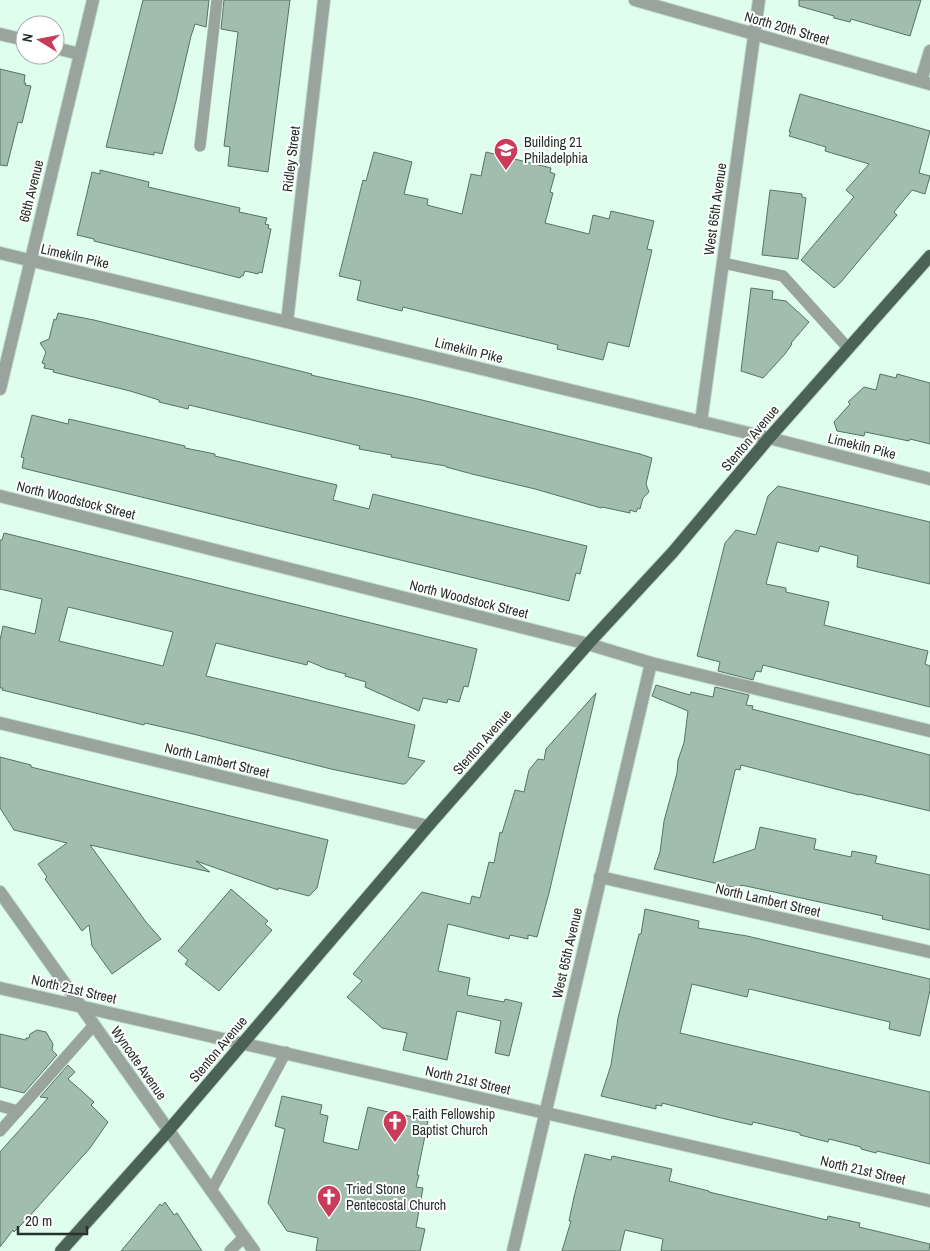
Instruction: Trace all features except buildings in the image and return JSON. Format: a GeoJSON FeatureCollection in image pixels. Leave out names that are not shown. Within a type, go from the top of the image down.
{"type":"FeatureCollection","features":[{"type":"Feature","properties":{"kind":"main road","name":"Stenton Avenue"},"geometry":{"type":"LineString","coordinates":[[61,1251],[168,1131],[428,826],[588,644],[673,552],[769,438],[930,256]]}},
{"type":"Feature","properties":{"kind":"street","name":"66th Avenue"},"geometry":{"type":"LineString","coordinates":[[0,388],[93,0]]}},
{"type":"Feature","properties":{"kind":"street","name":"Ridley Street"},"geometry":{"type":"LineString","coordinates":[[287,322],[324,0]]}},
{"type":"Feature","properties":{"kind":"street","name":"North 20th Street"},"geometry":{"type":"LineString","coordinates":[[636,0],[925,83]]}},
{"type":"Feature","properties":{"kind":"street","name":"West 65th Avenue"},"geometry":{"type":"LineString","coordinates":[[701,422],[759,0]]}},
{"type":"Feature","properties":{"kind":"street"},"geometry":{"type":"LineString","coordinates":[[0,34],[15,38]]}},
{"type":"Feature","properties":{"kind":"street"},"geometry":{"type":"LineString","coordinates":[[65,50],[80,54]]}},
{"type":"Feature","properties":{"kind":"street"},"geometry":{"type":"LineString","coordinates":[[925,83],[930,51]]}},
{"type":"Feature","properties":{"kind":"street","name":"Limekiln Pike"},"geometry":{"type":"LineString","coordinates":[[0,253],[769,438],[930,479]]}},
{"type":"Feature","properties":{"kind":"street","name":"North Woodstock Street"},"geometry":{"type":"LineString","coordinates":[[0,496],[588,644],[652,663],[930,731]]}},
{"type":"Feature","properties":{"kind":"street","name":"West 65th Avenue"},"geometry":{"type":"LineString","coordinates":[[512,1251],[652,663]]}},
{"type":"Feature","properties":{"kind":"street","name":"North Lambert Street"},"geometry":{"type":"LineString","coordinates":[[0,723],[428,826]]}},
{"type":"Feature","properties":{"kind":"street","name":"North Lambert Street"},"geometry":{"type":"LineString","coordinates":[[600,877],[930,952]]}},
{"type":"Feature","properties":{"kind":"street","name":"Wyncote Avenue"},"geometry":{"type":"LineString","coordinates":[[0,892],[254,1251]]}},
{"type":"Feature","properties":{"kind":"street","name":"North 21st Street"},"geometry":{"type":"LineString","coordinates":[[0,988],[243,1042],[930,1201]]}},
{"type":"Feature","properties":{"kind":"lane"},"geometry":{"type":"LineString","coordinates":[[200,146],[217,0]]}},
{"type":"Feature","properties":{"kind":"lane"},"geometry":{"type":"LineString","coordinates":[[723,262],[783,276],[848,348]]}},
{"type":"Feature","properties":{"kind":"lane"},"geometry":{"type":"LineString","coordinates":[[0,1132],[94,1025]]}},
{"type":"Feature","properties":{"kind":"lane"},"geometry":{"type":"LineString","coordinates":[[211,1191],[286,1052]]}},
{"type":"Feature","properties":{"kind":"lane"},"geometry":{"type":"LineString","coordinates":[[0,1106],[18,1111]]}},
{"type":"Feature","properties":{"kind":"lane"},"geometry":{"type":"LineString","coordinates":[[230,1251],[244,1236]]}},
{"type":"Feature","properties":{"kind":"place","name":"Building 21 Philadelphia"},"geometry":{"type":"Point","coordinates":[506,171]}},
{"type":"Feature","properties":{"kind":"place","name":"Faith Fellowship Baptist Church"},"geometry":{"type":"Point","coordinates":[395,1143]}},
{"type":"Feature","properties":{"kind":"place","name":"Tried Stone Pentecostal Church"},"geometry":{"type":"Point","coordinates":[329,1218]}}]}
